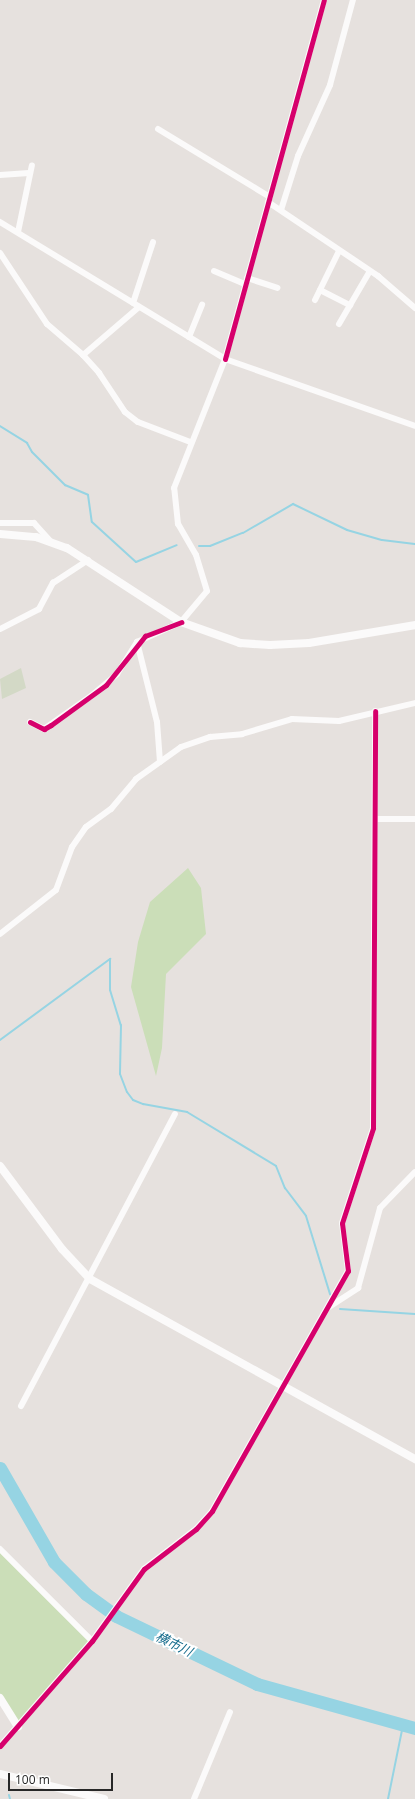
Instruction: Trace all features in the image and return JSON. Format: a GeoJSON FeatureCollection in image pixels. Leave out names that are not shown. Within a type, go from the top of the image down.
{"type":"FeatureCollection","features":[{"type":"Feature","properties":{"kind":"street"},"geometry":{"type":"LineString","coordinates":[[30,722],[44,729],[91,696],[117,674],[137,642],[181,622],[207,591],[196,554],[178,524],[175,511],[174,488],[190,442],[225,359],[324,0]]}},
{"type":"Feature","properties":{"kind":"street"},"geometry":{"type":"LineString","coordinates":[[282,210],[298,156],[330,85],[353,0]]}},
{"type":"Feature","properties":{"kind":"street"},"geometry":{"type":"LineString","coordinates":[[158,129],[269,200],[339,251],[370,271],[415,308]]}},
{"type":"Feature","properties":{"kind":"street"},"geometry":{"type":"LineString","coordinates":[[18,232],[29,173],[32,165]]}},
{"type":"Feature","properties":{"kind":"street"},"geometry":{"type":"LineString","coordinates":[[0,175],[29,173]]}},
{"type":"Feature","properties":{"kind":"street"},"geometry":{"type":"LineString","coordinates":[[0,222],[225,359],[415,426]]}},
{"type":"Feature","properties":{"kind":"street"},"geometry":{"type":"LineString","coordinates":[[134,303],[153,242]]}},
{"type":"Feature","properties":{"kind":"street"},"geometry":{"type":"LineString","coordinates":[[315,300],[339,251]]}},
{"type":"Feature","properties":{"kind":"street"},"geometry":{"type":"LineString","coordinates":[[0,253],[47,324],[83,355],[99,373],[125,412],[138,422],[190,442]]}},
{"type":"Feature","properties":{"kind":"street"},"geometry":{"type":"LineString","coordinates":[[214,271],[246,281],[277,288]]}},
{"type":"Feature","properties":{"kind":"street"},"geometry":{"type":"LineString","coordinates":[[339,324],[370,271]]}},
{"type":"Feature","properties":{"kind":"street"},"geometry":{"type":"LineString","coordinates":[[320,290],[350,305]]}},
{"type":"Feature","properties":{"kind":"street"},"geometry":{"type":"LineString","coordinates":[[189,337],[202,304]]}},
{"type":"Feature","properties":{"kind":"street"},"geometry":{"type":"LineString","coordinates":[[83,355],[140,307]]}},
{"type":"Feature","properties":{"kind":"street"},"geometry":{"type":"LineString","coordinates":[[0,523],[34,523],[50,541]]}},
{"type":"Feature","properties":{"kind":"street"},"geometry":{"type":"LineString","coordinates":[[0,534],[50,541],[88,560],[181,622],[214,636],[270,645],[356,636],[415,625]]}},
{"type":"Feature","properties":{"kind":"street"},"geometry":{"type":"LineString","coordinates":[[0,629],[39,609],[53,583],[88,560]]}},
{"type":"Feature","properties":{"kind":"street"},"geometry":{"type":"LineString","coordinates":[[137,642],[157,722],[160,762]]}},
{"type":"Feature","properties":{"kind":"street"},"geometry":{"type":"LineString","coordinates":[[0,934],[56,890],[81,832],[111,809],[136,779],[181,747],[210,737],[242,734],[292,719],[339,721],[375,711],[415,703]]}},
{"type":"Feature","properties":{"kind":"street"},"geometry":{"type":"LineString","coordinates":[[0,1746],[92,1641],[127,1589],[144,1569],[196,1529],[212,1511],[281,1386],[328,1308],[348,1271],[342,1223],[373,1128],[376,819],[375,711]]}},
{"type":"Feature","properties":{"kind":"street"},"geometry":{"type":"LineString","coordinates":[[376,819],[415,819]]}},
{"type":"Feature","properties":{"kind":"street"},"geometry":{"type":"LineString","coordinates":[[21,1406],[90,1279],[175,1114]]}},
{"type":"Feature","properties":{"kind":"street"},"geometry":{"type":"LineString","coordinates":[[0,1166],[62,1249],[90,1279],[415,1459]]}},
{"type":"Feature","properties":{"kind":"street"},"geometry":{"type":"LineString","coordinates":[[328,1308],[358,1288],[380,1208],[415,1172]]}},
{"type":"Feature","properties":{"kind":"street"},"geometry":{"type":"LineString","coordinates":[[0,1550],[92,1641]]}},
{"type":"Feature","properties":{"kind":"street"},"geometry":{"type":"LineString","coordinates":[[0,1698],[18,1727]]}},
{"type":"Feature","properties":{"kind":"street"},"geometry":{"type":"LineString","coordinates":[[194,1799],[230,1712]]}},
{"type":"Feature","properties":{"kind":"street"},"geometry":{"type":"LineString","coordinates":[[0,1774],[104,1799]]}},
{"type":"Feature","properties":{"kind":"green space"},"geometry":{"type":"Polygon","coordinates":[[[21,668],[26,688],[2,699],[0,679],[21,668]]]}},
{"type":"Feature","properties":{"kind":"green space"},"geometry":{"type":"Polygon","coordinates":[[[188,868],[201,888],[206,934],[166,974],[162,1048],[156,1076],[131,987],[138,942],[150,902],[188,868]]]}},
{"type":"Feature","properties":{"kind":"green space"},"geometry":{"type":"Polygon","coordinates":[[[0,1549],[92,1641],[18,1727],[0,1698],[0,1549]]]}},
{"type":"Feature","properties":{"kind":"waterway"},"geometry":{"type":"LineString","coordinates":[[0,426],[27,443],[32,452],[65,485],[88,495],[92,522],[136,562],[177,545]]}},
{"type":"Feature","properties":{"kind":"waterway"},"geometry":{"type":"LineString","coordinates":[[199,546],[210,546],[243,533],[293,504],[347,530],[382,540],[415,544]]}},
{"type":"Feature","properties":{"kind":"waterway"},"geometry":{"type":"LineString","coordinates":[[0,1040],[110,959],[110,990],[121,1025],[120,1074],[127,1092],[133,1100],[143,1104],[187,1112],[276,1166],[285,1188],[306,1216],[330,1294]]}},
{"type":"Feature","properties":{"kind":"waterway"},"geometry":{"type":"LineString","coordinates":[[340,1309],[415,1314]]}},
{"type":"Feature","properties":{"kind":"waterway","name":"横市川"},"geometry":{"type":"LineString","coordinates":[[0,1468],[54,1562],[86,1594],[116,1616],[257,1684],[415,1728]]}},
{"type":"Feature","properties":{"kind":"waterway"},"geometry":{"type":"LineString","coordinates":[[388,1799],[403,1725]]}},
{"type":"Feature","properties":{"kind":"waterway"},"geometry":{"type":"LineString","coordinates":[[9,1795],[10,1799]]}},
{"type":"Feature","properties":{"kind":"cycle path"},"geometry":{"type":"LineString","coordinates":[[225,359],[324,0]]}},
{"type":"Feature","properties":{"kind":"cycle path"},"geometry":{"type":"LineString","coordinates":[[30,722],[44,729],[51,725],[106,685],[145,636],[181,622]]}},
{"type":"Feature","properties":{"kind":"cycle path"},"geometry":{"type":"LineString","coordinates":[[0,1746],[92,1641],[144,1569],[196,1529],[212,1511],[348,1271],[342,1223],[373,1128],[375,711]]}}]}
